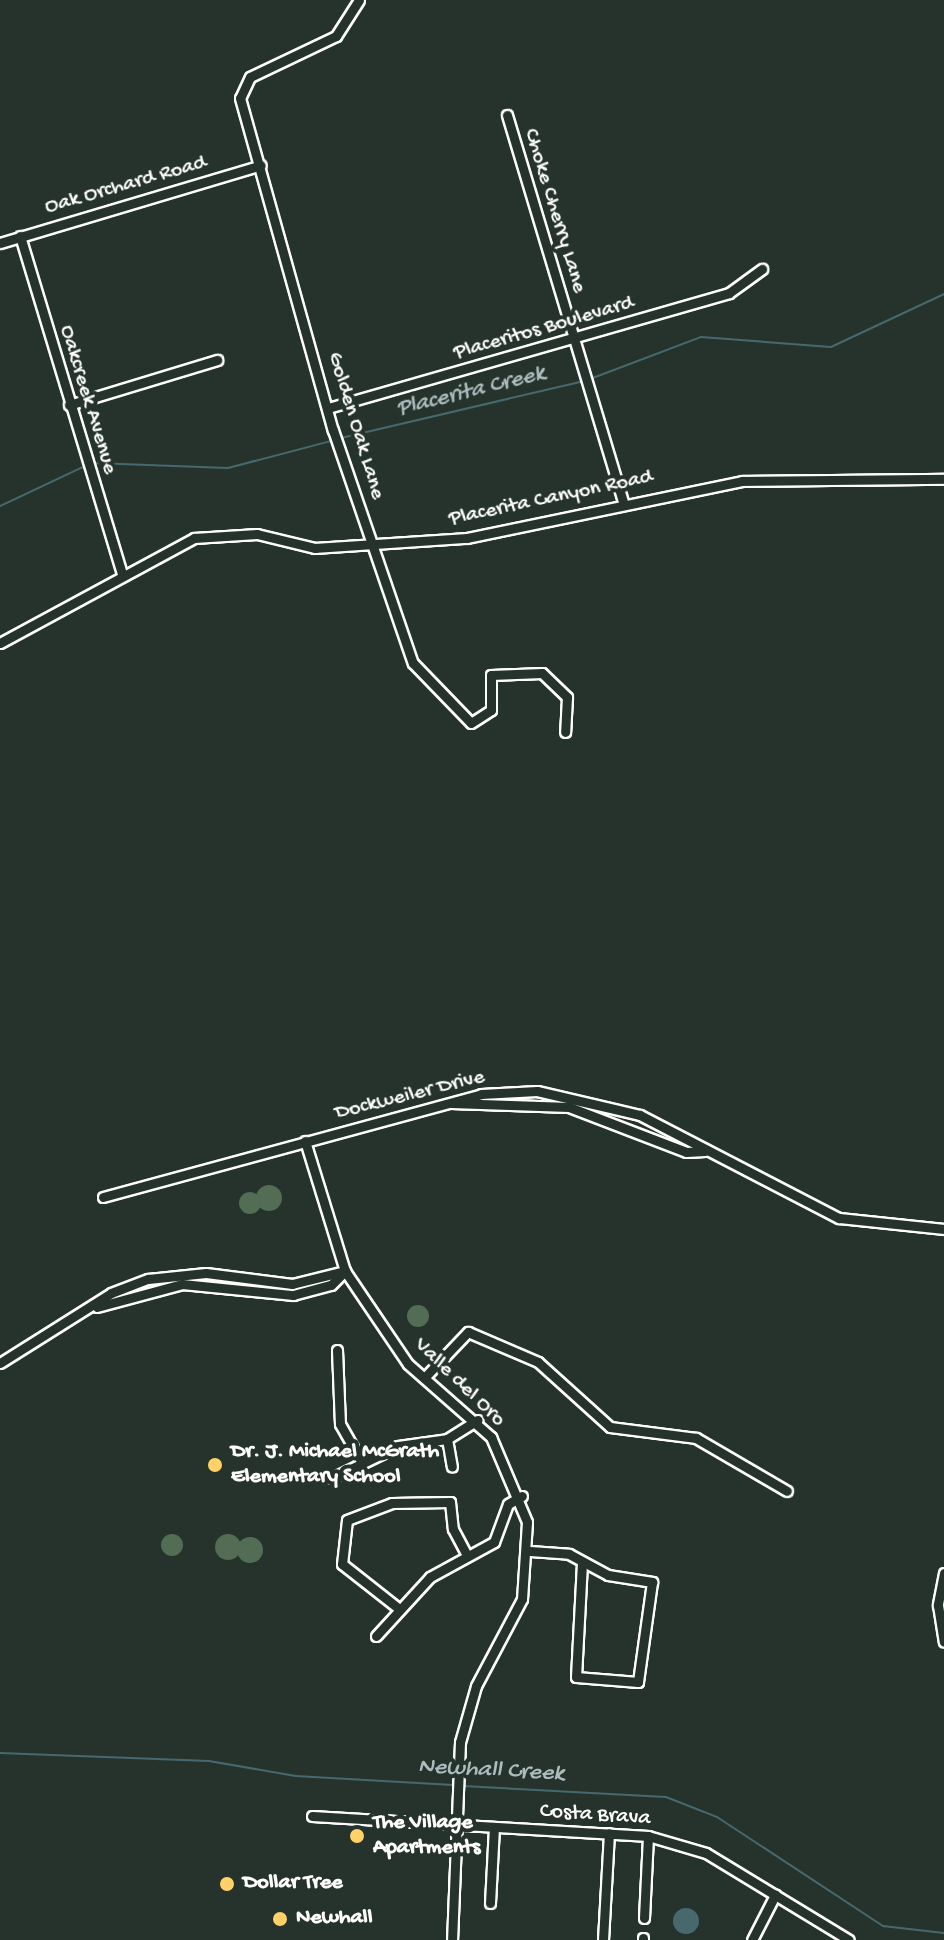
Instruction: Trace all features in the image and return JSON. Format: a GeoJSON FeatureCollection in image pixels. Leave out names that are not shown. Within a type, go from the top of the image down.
{"type":"FeatureCollection","features":[{"type":"Feature","properties":{"kind":"street","name":"Golden Oak Lane"},"geometry":{"type":"LineString","coordinates":[[359,0],[336,36],[243,82],[240,98],[328,408],[413,663],[461,716],[482,723],[491,710],[491,675],[529,669],[567,697],[565,732]]}},
{"type":"Feature","properties":{"kind":"street","name":"Choke Cherry Lane"},"geometry":{"type":"LineString","coordinates":[[507,115],[623,501]]}},
{"type":"Feature","properties":{"kind":"street","name":"Oak Orchard Road"},"geometry":{"type":"LineString","coordinates":[[0,243],[261,165]]}},
{"type":"Feature","properties":{"kind":"street","name":"Oakcreek Avenue"},"geometry":{"type":"LineString","coordinates":[[20,236],[122,573]]}},
{"type":"Feature","properties":{"kind":"street","name":"Placeritos Boulevard"},"geometry":{"type":"LineString","coordinates":[[328,408],[575,342],[729,293],[762,269]]}},
{"type":"Feature","properties":{"kind":"street"},"geometry":{"type":"LineString","coordinates":[[69,405],[217,360]]}},
{"type":"Feature","properties":{"kind":"street","name":"Placerita Canyon Road"},"geometry":{"type":"LineString","coordinates":[[0,643],[122,573],[194,538],[257,534],[315,548],[467,538],[623,501],[760,480],[944,479]]}},
{"type":"Feature","properties":{"kind":"street","name":"Dockweiler Drive"},"geometry":{"type":"LineString","coordinates":[[103,1197],[448,1102],[569,1107],[686,1152],[705,1151],[839,1218],[944,1229]]}},
{"type":"Feature","properties":{"kind":"street","name":"Valle del Oro"},"geometry":{"type":"LineString","coordinates":[[305,1141],[345,1271],[424,1378],[477,1420],[522,1496],[530,1551],[515,1621],[467,1711],[458,1767],[452,1940]]}},
{"type":"Feature","properties":{"kind":"street"},"geometry":{"type":"LineString","coordinates":[[0,1363],[96,1308],[130,1284],[168,1275],[281,1285],[345,1271]]}},
{"type":"Feature","properties":{"kind":"street"},"geometry":{"type":"LineString","coordinates":[[424,1378],[468,1332],[538,1362],[610,1427],[696,1438],[787,1491]]}},
{"type":"Feature","properties":{"kind":"street"},"geometry":{"type":"LineString","coordinates":[[337,1350],[340,1424],[361,1461]]}},
{"type":"Feature","properties":{"kind":"street"},"geometry":{"type":"LineString","coordinates":[[332,1478],[361,1461],[398,1446],[447,1439],[477,1420]]}},
{"type":"Feature","properties":{"kind":"street"},"geometry":{"type":"LineString","coordinates":[[447,1439],[452,1467]]}},
{"type":"Feature","properties":{"kind":"street"},"geometry":{"type":"LineString","coordinates":[[376,1636],[398,1608],[467,1555],[494,1542],[508,1504],[522,1496]]}},
{"type":"Feature","properties":{"kind":"street"},"geometry":{"type":"LineString","coordinates":[[398,1608],[342,1564],[347,1520],[392,1503],[450,1502],[453,1529],[467,1555]]}},
{"type":"Feature","properties":{"kind":"street"},"geometry":{"type":"LineString","coordinates":[[530,1551],[569,1554],[582,1563],[652,1582],[638,1682],[576,1677],[582,1563]]}},
{"type":"Feature","properties":{"kind":"street"},"geometry":{"type":"LineString","coordinates":[[944,1573],[938,1605],[944,1642]]}},
{"type":"Feature","properties":{"kind":"street","name":"Costa Brava"},"geometry":{"type":"LineString","coordinates":[[312,1816],[648,1836],[706,1853],[849,1940]]}},
{"type":"Feature","properties":{"kind":"street"},"geometry":{"type":"LineString","coordinates":[[490,1903],[494,1827]]}},
{"type":"Feature","properties":{"kind":"street"},"geometry":{"type":"LineString","coordinates":[[603,1940],[609,1833]]}},
{"type":"Feature","properties":{"kind":"street"},"geometry":{"type":"LineString","coordinates":[[644,1918],[648,1836]]}},
{"type":"Feature","properties":{"kind":"street"},"geometry":{"type":"LineString","coordinates":[[752,1937],[775,1895]]}},
{"type":"Feature","properties":{"kind":"green space"},"geometry":{"type":"Polygon","coordinates":[[[269,1185],[278,1189],[282,1198],[278,1207],[269,1211],[260,1207],[256,1198],[260,1189],[269,1185]]]}},
{"type":"Feature","properties":{"kind":"green space"},"geometry":{"type":"Polygon","coordinates":[[[250,1192],[258,1195],[261,1203],[258,1211],[250,1214],[242,1211],[239,1203],[242,1195],[250,1192]]]}},
{"type":"Feature","properties":{"kind":"green space"},"geometry":{"type":"Polygon","coordinates":[[[418,1305],[426,1308],[429,1316],[426,1324],[418,1327],[410,1324],[407,1316],[410,1308],[418,1305]]]}},
{"type":"Feature","properties":{"kind":"green space"},"geometry":{"type":"Polygon","coordinates":[[[172,1534],[180,1537],[183,1545],[180,1553],[172,1556],[164,1553],[161,1545],[164,1537],[172,1534]]]}},
{"type":"Feature","properties":{"kind":"green space"},"geometry":{"type":"Polygon","coordinates":[[[228,1534],[237,1538],[241,1547],[237,1556],[228,1560],[219,1556],[215,1547],[219,1538],[228,1534]]]}},
{"type":"Feature","properties":{"kind":"green space"},"geometry":{"type":"Polygon","coordinates":[[[250,1537],[259,1541],[263,1550],[259,1559],[250,1563],[241,1559],[237,1550],[241,1541],[250,1537]]]}},
{"type":"Feature","properties":{"kind":"water"},"geometry":{"type":"Polygon","coordinates":[[[686,1908],[695,1912],[699,1921],[695,1930],[686,1934],[677,1930],[673,1921],[677,1912],[686,1908]]]}},
{"type":"Feature","properties":{"kind":"waterway","name":"Placerita Creek"},"geometry":{"type":"LineString","coordinates":[[590,379],[701,337],[831,347],[944,294]]}},
{"type":"Feature","properties":{"kind":"waterway","name":"Placerita Creek"},"geometry":{"type":"LineString","coordinates":[[341,438],[584,381]]}},
{"type":"Feature","properties":{"kind":"waterway"},"geometry":{"type":"LineString","coordinates":[[94,463],[228,468],[331,441]]}},
{"type":"Feature","properties":{"kind":"waterway","name":"Placerita Creek"},"geometry":{"type":"LineString","coordinates":[[0,506],[87,465]]}},
{"type":"Feature","properties":{"kind":"waterway","name":"Newhall Creek"},"geometry":{"type":"LineString","coordinates":[[0,1753],[209,1761],[296,1776],[453,1785]]}},
{"type":"Feature","properties":{"kind":"waterway","name":"Newhall Creek"},"geometry":{"type":"LineString","coordinates":[[463,1786],[666,1797],[717,1817],[883,1926],[944,1933]]}},
{"type":"Feature","properties":{"kind":"place","name":"Dr. J. Michael McGrath Elementary School"},"geometry":{"type":"Point","coordinates":[215,1465]}},
{"type":"Feature","properties":{"kind":"place","name":"The Village Apartments"},"geometry":{"type":"Point","coordinates":[357,1836]}},
{"type":"Feature","properties":{"kind":"place","name":"Dollar Tree"},"geometry":{"type":"Point","coordinates":[227,1884]}},
{"type":"Feature","properties":{"kind":"place","name":"Newhall"},"geometry":{"type":"Point","coordinates":[280,1919]}}]}
